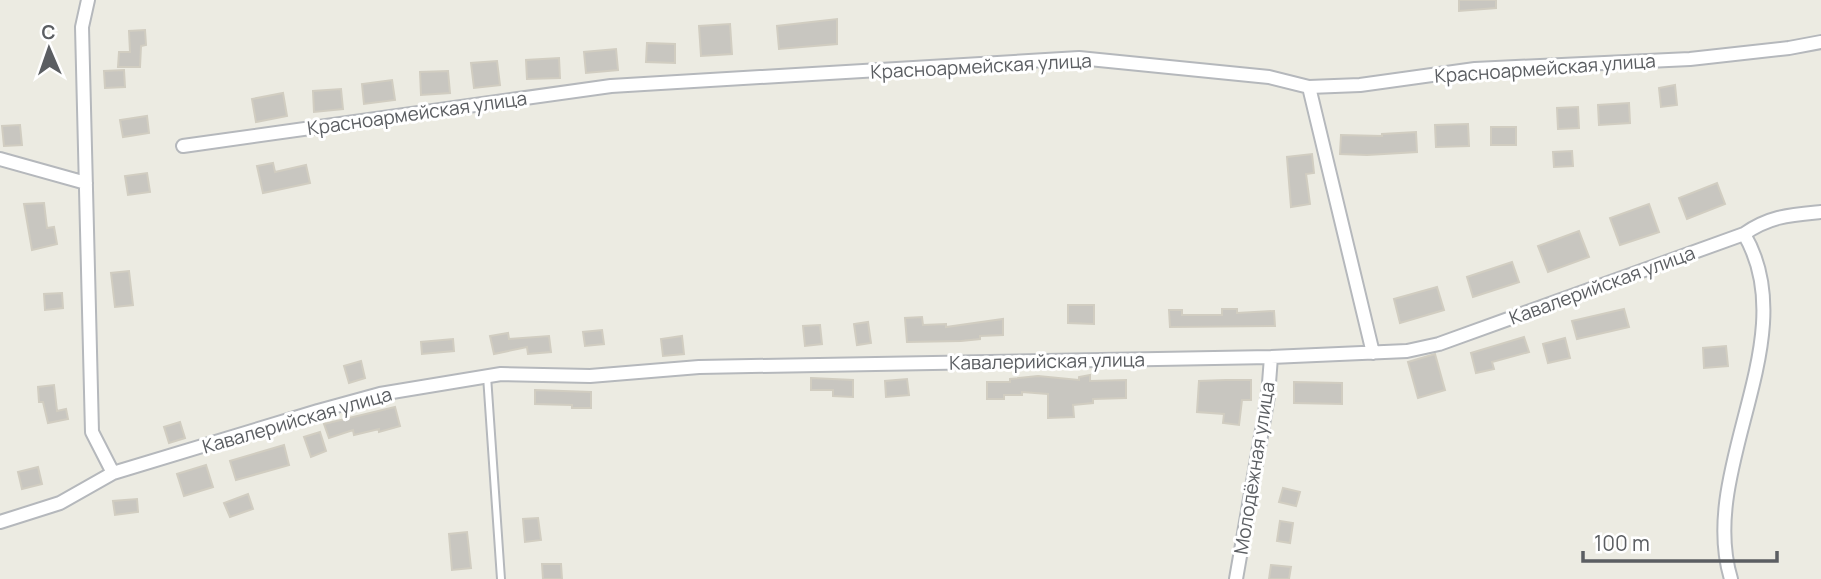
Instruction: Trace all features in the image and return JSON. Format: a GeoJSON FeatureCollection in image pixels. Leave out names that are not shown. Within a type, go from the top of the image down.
{"type":"FeatureCollection","features":[{"type":"Feature","properties":{"kind":"street"},"geometry":{"type":"LineString","coordinates":[[88,0],[82,27],[92,432],[113,473]]}},
{"type":"Feature","properties":{"kind":"street","name":"Красноармейская улица"},"geometry":{"type":"LineString","coordinates":[[183,146],[611,86],[1079,58],[1269,77],[1310,87],[1360,85],[1475,69],[1690,59],[1821,42]]}},
{"type":"Feature","properties":{"kind":"street"},"geometry":{"type":"LineString","coordinates":[[1310,87],[1373,353]]}},
{"type":"Feature","properties":{"kind":"street"},"geometry":{"type":"LineString","coordinates":[[0,159],[86,183]]}},
{"type":"Feature","properties":{"kind":"street","name":"Кавалерийская улица"},"geometry":{"type":"LineString","coordinates":[[0,522],[60,503],[113,473],[380,394],[501,374],[590,376],[699,367],[1271,357],[1407,351],[1439,344],[1744,234],[1760,222],[1780,216],[1821,212]]}},
{"type":"Feature","properties":{"kind":"street"},"geometry":{"type":"LineString","coordinates":[[1731,579],[1724,537],[1725,508],[1760,352],[1762,316],[1754,251],[1744,234]]}},
{"type":"Feature","properties":{"kind":"street","name":"Молодёжная улица"},"geometry":{"type":"LineString","coordinates":[[1236,579],[1268,396],[1271,357]]}},
{"type":"Feature","properties":{"kind":"lane"},"geometry":{"type":"LineString","coordinates":[[487,376],[501,579]]}},
{"type":"Feature","properties":{"kind":"building"},"geometry":{"type":"Polygon","coordinates":[[[1459,0],[1496,0],[1496,8],[1459,11],[1459,0]]]}},
{"type":"Feature","properties":{"kind":"building"},"geometry":{"type":"Polygon","coordinates":[[[837,19],[837,44],[779,49],[777,26],[837,19]]]}},
{"type":"Feature","properties":{"kind":"building"},"geometry":{"type":"Polygon","coordinates":[[[730,24],[732,54],[701,56],[699,26],[730,24]]]}},
{"type":"Feature","properties":{"kind":"building"},"geometry":{"type":"Polygon","coordinates":[[[145,30],[146,45],[141,46],[140,67],[118,67],[119,52],[130,52],[129,31],[145,30]]]}},
{"type":"Feature","properties":{"kind":"building"},"geometry":{"type":"Polygon","coordinates":[[[647,43],[675,44],[675,63],[646,62],[647,43]]]}},
{"type":"Feature","properties":{"kind":"building"},"geometry":{"type":"Polygon","coordinates":[[[616,49],[618,70],[586,73],[584,52],[616,49]]]}},
{"type":"Feature","properties":{"kind":"building"},"geometry":{"type":"Polygon","coordinates":[[[559,58],[560,78],[527,79],[526,60],[559,58]]]}},
{"type":"Feature","properties":{"kind":"building"},"geometry":{"type":"Polygon","coordinates":[[[497,61],[500,85],[474,88],[471,63],[497,61]]]}},
{"type":"Feature","properties":{"kind":"building"},"geometry":{"type":"Polygon","coordinates":[[[124,70],[125,87],[105,88],[104,71],[124,70]]]}},
{"type":"Feature","properties":{"kind":"building"},"geometry":{"type":"Polygon","coordinates":[[[448,71],[450,93],[421,95],[420,72],[448,71]]]}},
{"type":"Feature","properties":{"kind":"building"},"geometry":{"type":"Polygon","coordinates":[[[392,80],[395,100],[364,104],[362,84],[392,80]]]}},
{"type":"Feature","properties":{"kind":"building"},"geometry":{"type":"Polygon","coordinates":[[[1675,85],[1677,105],[1661,107],[1659,88],[1675,85]]]}},
{"type":"Feature","properties":{"kind":"building"},"geometry":{"type":"Polygon","coordinates":[[[341,89],[343,109],[314,112],[313,91],[341,89]]]}},
{"type":"Feature","properties":{"kind":"building"},"geometry":{"type":"Polygon","coordinates":[[[283,93],[287,116],[256,122],[252,99],[283,93]]]}},
{"type":"Feature","properties":{"kind":"building"},"geometry":{"type":"Polygon","coordinates":[[[1629,103],[1630,123],[1599,125],[1598,105],[1629,103]]]}},
{"type":"Feature","properties":{"kind":"building"},"geometry":{"type":"Polygon","coordinates":[[[1578,107],[1579,128],[1558,129],[1557,108],[1578,107]]]}},
{"type":"Feature","properties":{"kind":"building"},"geometry":{"type":"Polygon","coordinates":[[[147,116],[149,133],[123,137],[120,120],[147,116]]]}},
{"type":"Feature","properties":{"kind":"building"},"geometry":{"type":"Polygon","coordinates":[[[1468,124],[1469,146],[1436,147],[1435,125],[1468,124]]]}},
{"type":"Feature","properties":{"kind":"building"},"geometry":{"type":"Polygon","coordinates":[[[20,125],[22,145],[4,146],[2,126],[20,125]]]}},
{"type":"Feature","properties":{"kind":"building"},"geometry":{"type":"Polygon","coordinates":[[[1491,127],[1516,127],[1516,145],[1491,145],[1491,127]]]}},
{"type":"Feature","properties":{"kind":"building"},"geometry":{"type":"Polygon","coordinates":[[[1416,132],[1417,152],[1340,154],[1341,135],[1382,136],[1416,132]]]}},
{"type":"Feature","properties":{"kind":"building"},"geometry":{"type":"Polygon","coordinates":[[[1572,151],[1573,166],[1554,167],[1553,152],[1572,151]]]}},
{"type":"Feature","properties":{"kind":"building"},"geometry":{"type":"Polygon","coordinates":[[[1312,154],[1314,173],[1306,174],[1310,204],[1291,207],[1287,157],[1312,154]]]}},
{"type":"Feature","properties":{"kind":"building"},"geometry":{"type":"Polygon","coordinates":[[[273,163],[275,172],[306,165],[310,183],[263,193],[257,166],[273,163]]]}},
{"type":"Feature","properties":{"kind":"building"},"geometry":{"type":"Polygon","coordinates":[[[147,173],[150,192],[128,195],[125,176],[147,173]]]}},
{"type":"Feature","properties":{"kind":"building"},"geometry":{"type":"Polygon","coordinates":[[[1717,183],[1725,204],[1687,219],[1679,198],[1717,183]]]}},
{"type":"Feature","properties":{"kind":"building"},"geometry":{"type":"Polygon","coordinates":[[[44,203],[47,228],[54,227],[57,244],[32,250],[24,204],[44,203]]]}},
{"type":"Feature","properties":{"kind":"building"},"geometry":{"type":"Polygon","coordinates":[[[1649,204],[1659,232],[1620,245],[1610,218],[1649,204]]]}},
{"type":"Feature","properties":{"kind":"building"},"geometry":{"type":"Polygon","coordinates":[[[1579,231],[1589,257],[1548,272],[1538,246],[1579,231]]]}},
{"type":"Feature","properties":{"kind":"building"},"geometry":{"type":"Polygon","coordinates":[[[1512,262],[1519,282],[1473,297],[1467,277],[1512,262]]]}},
{"type":"Feature","properties":{"kind":"building"},"geometry":{"type":"Polygon","coordinates":[[[129,271],[133,305],[115,307],[111,273],[129,271]]]}},
{"type":"Feature","properties":{"kind":"building"},"geometry":{"type":"Polygon","coordinates":[[[1437,287],[1444,310],[1400,323],[1394,299],[1437,287]]]}},
{"type":"Feature","properties":{"kind":"building"},"geometry":{"type":"Polygon","coordinates":[[[62,293],[63,308],[45,310],[44,294],[62,293]]]}},
{"type":"Feature","properties":{"kind":"building"},"geometry":{"type":"Polygon","coordinates":[[[1068,305],[1094,305],[1094,324],[1068,323],[1068,305]]]}},
{"type":"Feature","properties":{"kind":"building"},"geometry":{"type":"Polygon","coordinates":[[[1222,309],[1237,309],[1237,313],[1274,311],[1275,326],[1170,327],[1169,310],[1182,310],[1182,315],[1222,315],[1222,309]]]}},
{"type":"Feature","properties":{"kind":"building"},"geometry":{"type":"Polygon","coordinates":[[[1624,309],[1629,327],[1577,339],[1572,321],[1624,309]]]}},
{"type":"Feature","properties":{"kind":"building"},"geometry":{"type":"Polygon","coordinates":[[[922,317],[923,325],[946,324],[946,327],[1003,319],[1003,335],[980,336],[980,339],[961,341],[907,342],[905,318],[922,317]]]}},
{"type":"Feature","properties":{"kind":"building"},"geometry":{"type":"Polygon","coordinates":[[[868,322],[871,343],[857,345],[854,324],[868,322]]]}},
{"type":"Feature","properties":{"kind":"building"},"geometry":{"type":"Polygon","coordinates":[[[820,325],[822,344],[805,346],[803,326],[820,325]]]}},
{"type":"Feature","properties":{"kind":"building"},"geometry":{"type":"Polygon","coordinates":[[[602,330],[604,344],[585,346],[583,332],[602,330]]]}},
{"type":"Feature","properties":{"kind":"building"},"geometry":{"type":"Polygon","coordinates":[[[508,333],[509,339],[549,336],[551,352],[528,354],[527,347],[494,354],[490,336],[508,333]]]}},
{"type":"Feature","properties":{"kind":"building"},"geometry":{"type":"Polygon","coordinates":[[[682,336],[684,354],[663,356],[661,339],[682,336]]]}},
{"type":"Feature","properties":{"kind":"building"},"geometry":{"type":"Polygon","coordinates":[[[1524,337],[1529,352],[1492,362],[1494,369],[1476,373],[1471,353],[1524,337]]]}},
{"type":"Feature","properties":{"kind":"building"},"geometry":{"type":"Polygon","coordinates":[[[1565,338],[1570,358],[1548,363],[1543,344],[1565,338]]]}},
{"type":"Feature","properties":{"kind":"building"},"geometry":{"type":"Polygon","coordinates":[[[453,339],[454,351],[422,354],[421,342],[453,339]]]}},
{"type":"Feature","properties":{"kind":"building"},"geometry":{"type":"Polygon","coordinates":[[[1726,346],[1728,366],[1704,368],[1703,348],[1726,346]]]}},
{"type":"Feature","properties":{"kind":"building"},"geometry":{"type":"Polygon","coordinates":[[[1435,354],[1445,390],[1418,398],[1408,362],[1435,354]]]}},
{"type":"Feature","properties":{"kind":"building"},"geometry":{"type":"Polygon","coordinates":[[[361,361],[365,378],[349,383],[344,366],[361,361]]]}},
{"type":"Feature","properties":{"kind":"building"},"geometry":{"type":"Polygon","coordinates":[[[1090,375],[1090,381],[1126,380],[1126,398],[1093,399],[1093,403],[1073,405],[1074,417],[1048,418],[1048,394],[1022,392],[1022,395],[1004,395],[1004,399],[987,399],[987,382],[1010,382],[1010,379],[1038,376],[1079,380],[1079,377],[1090,375]]]}},
{"type":"Feature","properties":{"kind":"building"},"geometry":{"type":"Polygon","coordinates":[[[811,378],[853,380],[853,397],[833,396],[833,390],[811,390],[811,378]]]}},
{"type":"Feature","properties":{"kind":"building"},"geometry":{"type":"Polygon","coordinates":[[[907,379],[909,395],[886,397],[885,381],[907,379]]]}},
{"type":"Feature","properties":{"kind":"building"},"geometry":{"type":"Polygon","coordinates":[[[1251,380],[1251,400],[1242,400],[1239,425],[1223,423],[1224,414],[1197,412],[1199,381],[1251,380]]]}},
{"type":"Feature","properties":{"kind":"building"},"geometry":{"type":"Polygon","coordinates":[[[1294,382],[1342,383],[1342,404],[1294,403],[1294,382]]]}},
{"type":"Feature","properties":{"kind":"building"},"geometry":{"type":"Polygon","coordinates":[[[54,385],[57,411],[66,409],[68,419],[48,423],[43,402],[39,402],[38,387],[54,385]]]}},
{"type":"Feature","properties":{"kind":"building"},"geometry":{"type":"Polygon","coordinates":[[[535,390],[591,392],[591,408],[535,404],[535,390]]]}},
{"type":"Feature","properties":{"kind":"building"},"geometry":{"type":"Polygon","coordinates":[[[395,407],[400,426],[379,432],[379,429],[354,435],[353,430],[329,438],[324,424],[395,407]]]}},
{"type":"Feature","properties":{"kind":"building"},"geometry":{"type":"Polygon","coordinates":[[[180,422],[185,438],[169,443],[164,427],[180,422]]]}},
{"type":"Feature","properties":{"kind":"building"},"geometry":{"type":"Polygon","coordinates":[[[320,432],[326,451],[311,457],[304,437],[320,432]]]}},
{"type":"Feature","properties":{"kind":"building"},"geometry":{"type":"Polygon","coordinates":[[[284,445],[289,465],[236,480],[230,461],[284,445]]]}},
{"type":"Feature","properties":{"kind":"building"},"geometry":{"type":"Polygon","coordinates":[[[206,465],[213,487],[184,496],[177,474],[206,465]]]}},
{"type":"Feature","properties":{"kind":"building"},"geometry":{"type":"Polygon","coordinates":[[[38,467],[42,484],[22,489],[18,472],[38,467]]]}},
{"type":"Feature","properties":{"kind":"building"},"geometry":{"type":"Polygon","coordinates":[[[1283,488],[1300,492],[1296,506],[1279,502],[1283,488]]]}},
{"type":"Feature","properties":{"kind":"building"},"geometry":{"type":"Polygon","coordinates":[[[248,494],[253,509],[230,517],[224,503],[248,494]]]}},
{"type":"Feature","properties":{"kind":"building"},"geometry":{"type":"Polygon","coordinates":[[[137,499],[138,512],[115,515],[113,501],[137,499]]]}},
{"type":"Feature","properties":{"kind":"building"},"geometry":{"type":"Polygon","coordinates":[[[538,518],[541,540],[525,542],[523,519],[538,518]]]}},
{"type":"Feature","properties":{"kind":"building"},"geometry":{"type":"Polygon","coordinates":[[[1280,521],[1293,523],[1290,543],[1277,541],[1280,521]]]}},
{"type":"Feature","properties":{"kind":"building"},"geometry":{"type":"Polygon","coordinates":[[[467,532],[471,568],[452,570],[449,534],[467,532]]]}},
{"type":"Feature","properties":{"kind":"building"},"geometry":{"type":"Polygon","coordinates":[[[542,564],[561,564],[562,579],[543,579],[542,564]]]}},
{"type":"Feature","properties":{"kind":"building"},"geometry":{"type":"Polygon","coordinates":[[[1271,565],[1291,567],[1289,579],[1269,579],[1271,565]]]}}]}
